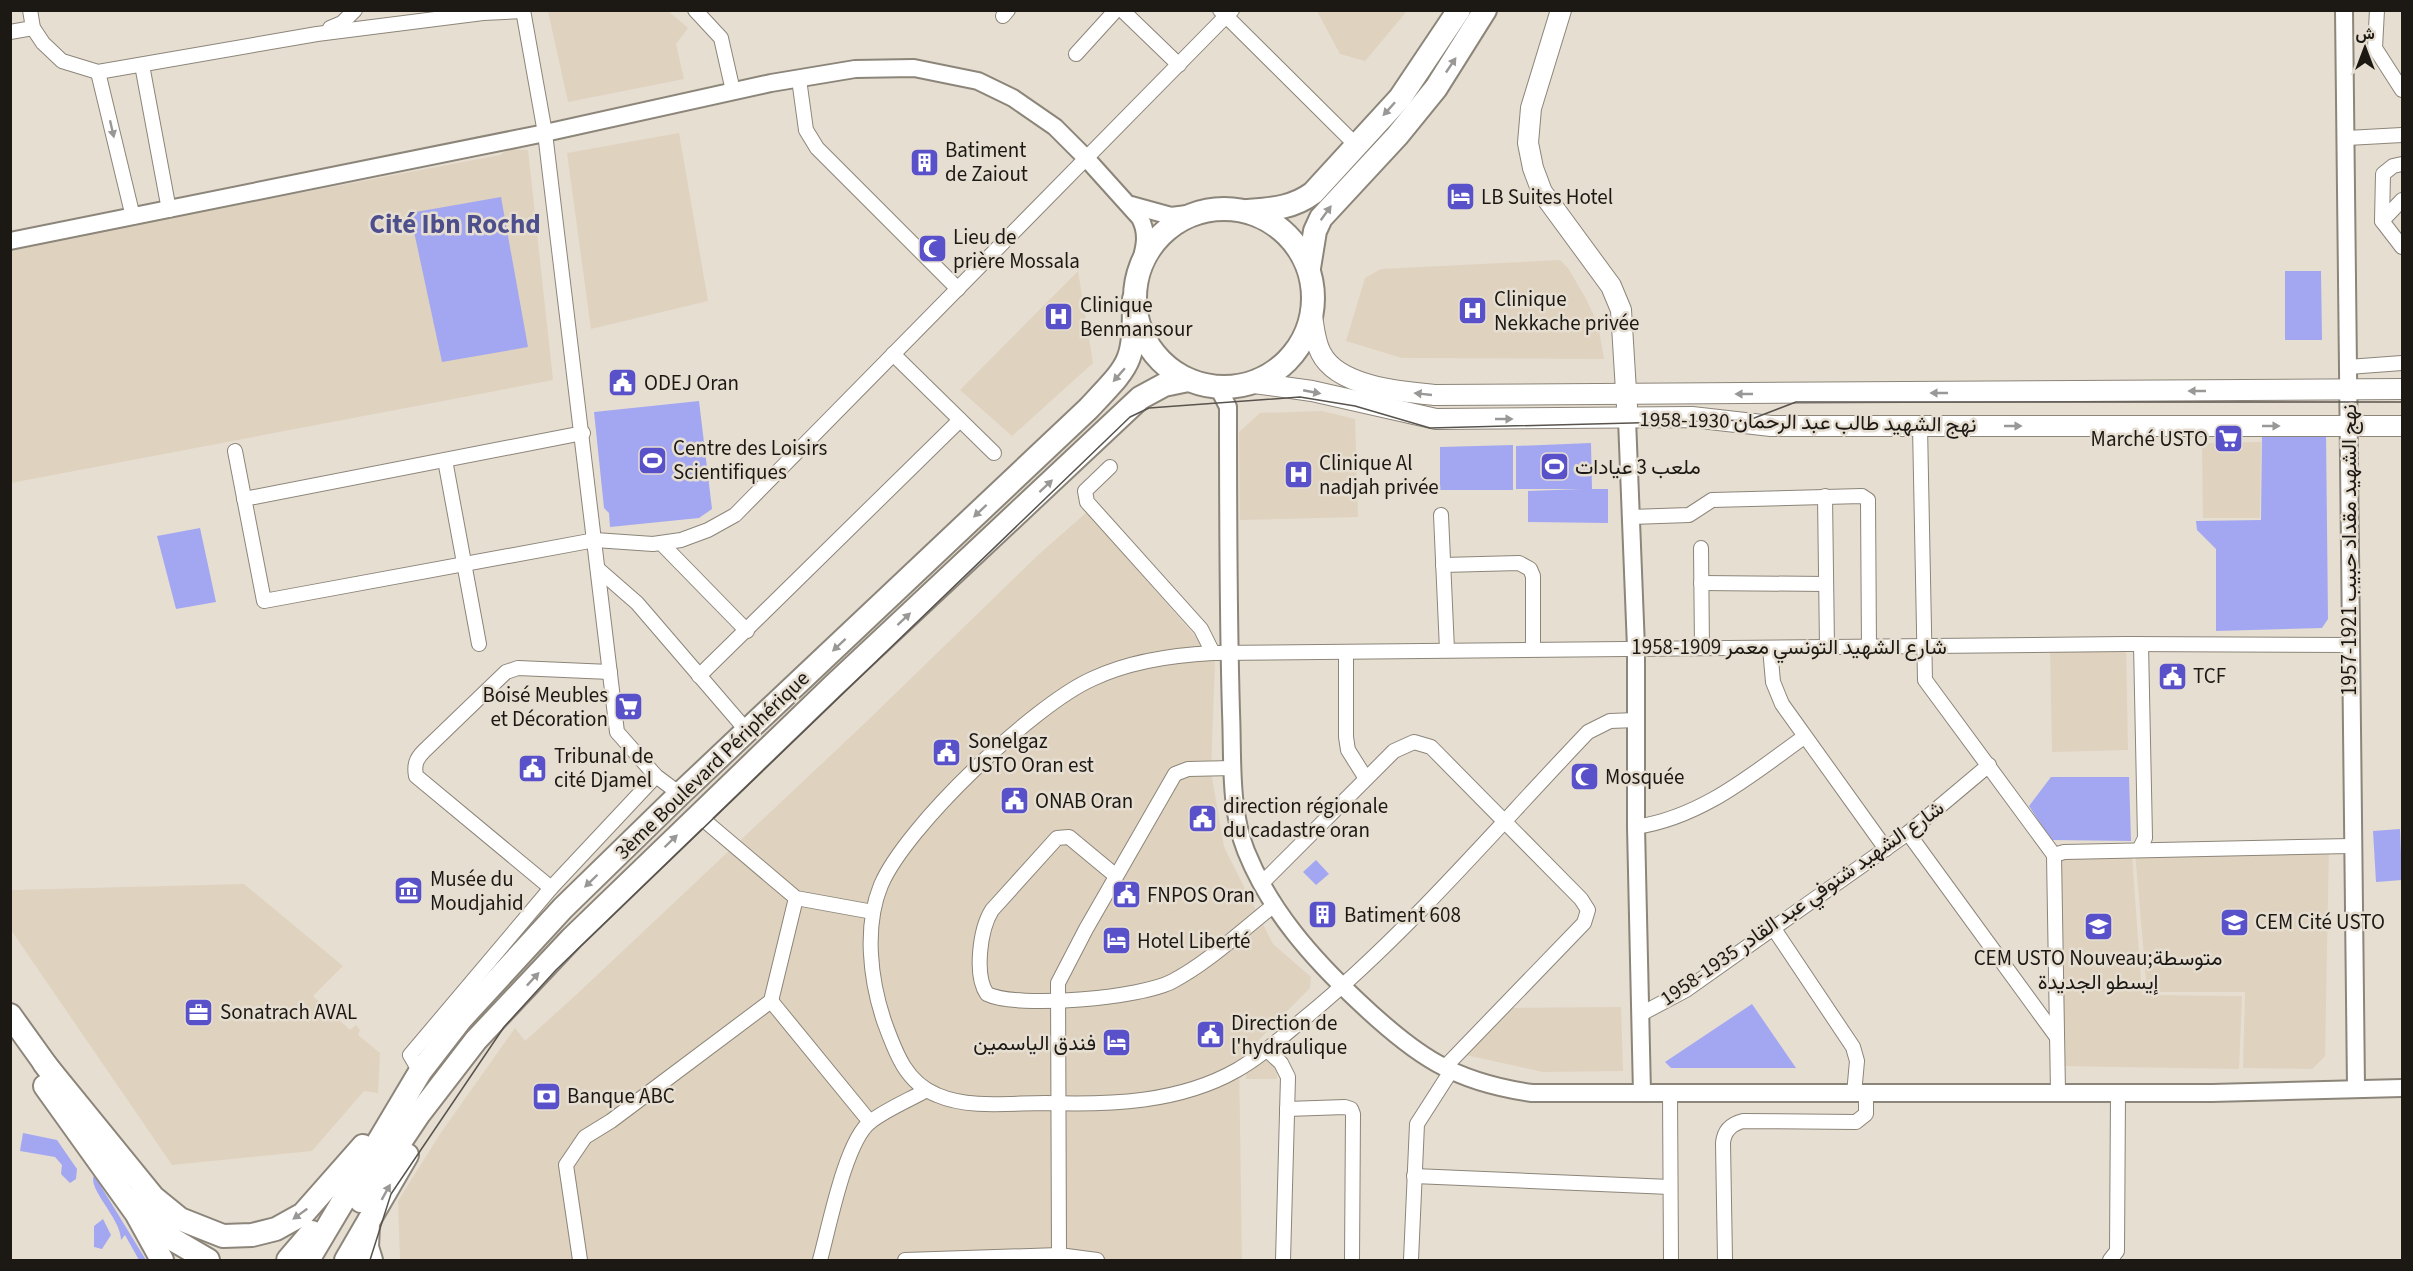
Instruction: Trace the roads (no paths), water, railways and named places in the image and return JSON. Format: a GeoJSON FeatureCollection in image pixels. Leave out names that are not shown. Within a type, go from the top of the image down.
{"type":"FeatureCollection","features":[{"type":"Feature","properties":{"kind":"highway"},"geometry":{"type":"LineString","coordinates":[[1460,10],[1400,98],[1313,193],[1300,203],[1280,208],[1245,211],[1220,209],[1195,213],[1167,229],[1146,253],[1140,267],[1134,299],[1137,320],[1150,348],[1170,370],[1188,381],[1218,387],[1254,382],[1286,364],[1307,334],[1312,316],[1313,292],[1309,268],[1316,231],[1321,218],[1397,136],[1436,88],[1485,10]]}},
{"type":"Feature","properties":{"kind":"highway"},"geometry":{"type":"LineString","coordinates":[[1245,211],[1262,217],[1290,238],[1309,268]]}},
{"type":"Feature","properties":{"kind":"highway","name":"3ème Boulevard Périphérique"},"geometry":{"type":"LineString","coordinates":[[308,1260],[420,1072],[461,1019],[563,908],[680,794],[1080,417],[1124,371],[1132,353],[1134,299]]}},
{"type":"Feature","properties":{"kind":"highway","name":"3ème Boulevard Périphérique"},"geometry":{"type":"LineString","coordinates":[[323,1260],[419,1114],[476,1040],[571,939],[698,815],[1140,398],[1164,385],[1188,381]]}},
{"type":"Feature","properties":{"kind":"highway"},"geometry":{"type":"LineString","coordinates":[[346,1260],[429,1114],[509,1005]]}},
{"type":"Feature","properties":{"kind":"highway"},"geometry":{"type":"LineString","coordinates":[[10,1015],[138,1197],[172,1239],[208,1260]]}},
{"type":"Feature","properties":{"kind":"highway"},"geometry":{"type":"LineString","coordinates":[[10,1038],[136,1213],[162,1260]]}},
{"type":"Feature","properties":{"kind":"highway"},"geometry":{"type":"LineString","coordinates":[[44,1063],[153,1197],[180,1219],[223,1236],[252,1235],[276,1229],[303,1214],[406,1096]]}},
{"type":"Feature","properties":{"kind":"highway"},"geometry":{"type":"LineString","coordinates":[[288,1260],[310,1235],[406,1096]]}},
{"type":"Feature","properties":{"kind":"highway"},"geometry":{"type":"LineString","coordinates":[[368,1224],[367,1247],[371,1260]]}},
{"type":"Feature","properties":{"kind":"main road"},"geometry":{"type":"LineString","coordinates":[[1561,10],[1531,108],[1528,143],[1533,168],[1542,192],[1611,286],[1621,310],[1627,419]]}},
{"type":"Feature","properties":{"kind":"main road","name":"نهج الشهيد طالب عبد الرحمان 1930-1958"},"geometry":{"type":"LineString","coordinates":[[1312,316],[1320,352],[1328,363],[1341,373],[1379,387],[1435,395],[2403,389]]}},
{"type":"Feature","properties":{"kind":"main road","name":"نهج الشهيد طالب عبد الرحمان 1930-1958"},"geometry":{"type":"LineString","coordinates":[[1254,382],[1312,391],[1436,419],[1708,418],[1771,426],[2403,426]]}},
{"type":"Feature","properties":{"kind":"street"},"geometry":{"type":"LineString","coordinates":[[30,10],[33,27],[43,44],[62,61],[98,72],[317,34],[483,13],[523,11],[544,133],[583,433],[616,732],[656,776],[680,794]]}},
{"type":"Feature","properties":{"kind":"street"},"geometry":{"type":"LineString","coordinates":[[317,34],[342,23],[355,10]]}},
{"type":"Feature","properties":{"kind":"street"},"geometry":{"type":"LineString","coordinates":[[695,10],[721,38],[733,91]]}},
{"type":"Feature","properties":{"kind":"street"},"geometry":{"type":"LineString","coordinates":[[1076,54],[1116,10]]}},
{"type":"Feature","properties":{"kind":"street"},"geometry":{"type":"LineString","coordinates":[[1122,10],[1179,65]]}},
{"type":"Feature","properties":{"kind":"street","name":"نهج الشهيد مقداد حبيب 1921-1957"},"geometry":{"type":"LineString","coordinates":[[2344,10],[2347,138],[2351,846],[2356,1089]]}},
{"type":"Feature","properties":{"kind":"street"},"geometry":{"type":"LineString","coordinates":[[2378,10],[2375,48],[2403,90]]}},
{"type":"Feature","properties":{"kind":"street"},"geometry":{"type":"LineString","coordinates":[[235,451],[264,601],[595,540],[661,543],[681,540],[708,530],[735,515],[1179,65],[1226,13],[1357,146]]}},
{"type":"Feature","properties":{"kind":"street"},"geometry":{"type":"LineString","coordinates":[[10,32],[33,27]]}},
{"type":"Feature","properties":{"kind":"street"},"geometry":{"type":"LineString","coordinates":[[142,65],[169,210]]}},
{"type":"Feature","properties":{"kind":"street"},"geometry":{"type":"LineString","coordinates":[[10,241],[133,218],[799,78],[855,69],[914,68],[978,81],[1014,98],[1046,121],[1130,204],[1144,226],[1146,242],[1140,267]]}},
{"type":"Feature","properties":{"kind":"street"},"geometry":{"type":"LineString","coordinates":[[98,72],[133,218]]}},
{"type":"Feature","properties":{"kind":"street"},"geometry":{"type":"LineString","coordinates":[[799,78],[806,130],[817,148],[957,289]]}},
{"type":"Feature","properties":{"kind":"street"},"geometry":{"type":"LineString","coordinates":[[2347,138],[2403,135]]}},
{"type":"Feature","properties":{"kind":"street"},"geometry":{"type":"LineString","coordinates":[[2403,164],[2394,165],[2383,174],[2382,221],[2403,246]]}},
{"type":"Feature","properties":{"kind":"street"},"geometry":{"type":"LineString","coordinates":[[2382,221],[2403,200]]}},
{"type":"Feature","properties":{"kind":"street"},"geometry":{"type":"LineString","coordinates":[[1130,204],[1160,215],[1195,213]]}},
{"type":"Feature","properties":{"kind":"street"},"geometry":{"type":"LineString","coordinates":[[894,354],[994,453]]}},
{"type":"Feature","properties":{"kind":"street"},"geometry":{"type":"LineString","coordinates":[[2348,367],[2403,363]]}},
{"type":"Feature","properties":{"kind":"street"},"geometry":{"type":"LineString","coordinates":[[1218,387],[1228,407],[1221,653],[1239,828],[1261,884],[1273,906],[1321,965],[1396,1038],[1448,1070],[1486,1086],[1532,1093],[2118,1093],[2403,1088]]}},
{"type":"Feature","properties":{"kind":"street"},"geometry":{"type":"LineString","coordinates":[[1627,419],[1636,648],[1636,827],[1642,1093]]}},
{"type":"Feature","properties":{"kind":"street"},"geometry":{"type":"LineString","coordinates":[[699,676],[960,420]]}},
{"type":"Feature","properties":{"kind":"street"},"geometry":{"type":"LineString","coordinates":[[1920,426],[1925,680],[2054,855],[2058,1092]]}},
{"type":"Feature","properties":{"kind":"street"},"geometry":{"type":"LineString","coordinates":[[244,499],[583,433]]}},
{"type":"Feature","properties":{"kind":"street"},"geometry":{"type":"LineString","coordinates":[[445,460],[479,644]]}},
{"type":"Feature","properties":{"kind":"street"},"geometry":{"type":"LineString","coordinates":[[1110,467],[1085,491],[1087,502],[1221,653]]}},
{"type":"Feature","properties":{"kind":"street"},"geometry":{"type":"LineString","coordinates":[[1631,517],[1689,514],[1712,500],[1857,495],[1868,500],[1869,647]]}},
{"type":"Feature","properties":{"kind":"street"},"geometry":{"type":"LineString","coordinates":[[1825,496],[1827,647]]}},
{"type":"Feature","properties":{"kind":"street"},"geometry":{"type":"LineString","coordinates":[[1441,515],[1447,650]]}},
{"type":"Feature","properties":{"kind":"street"},"geometry":{"type":"LineString","coordinates":[[661,543],[747,631]]}},
{"type":"Feature","properties":{"kind":"street"},"geometry":{"type":"LineString","coordinates":[[1701,548],[1702,648]]}},
{"type":"Feature","properties":{"kind":"street"},"geometry":{"type":"LineString","coordinates":[[1443,566],[1526,565],[1533,576],[1533,649]]}},
{"type":"Feature","properties":{"kind":"street"},"geometry":{"type":"LineString","coordinates":[[598,569],[636,603],[747,731]]}},
{"type":"Feature","properties":{"kind":"street"},"geometry":{"type":"LineString","coordinates":[[1701,583],[1826,584]]}},
{"type":"Feature","properties":{"kind":"street"},"geometry":{"type":"LineString","coordinates":[[2139,850],[2145,838],[2141,644]]}},
{"type":"Feature","properties":{"kind":"street","name":"شارع الشهيد التونسي معمر 1909-1958"},"geometry":{"type":"LineString","coordinates":[[873,912],[890,868],[928,818],[1017,730],[1070,691],[1100,675],[1171,655],[1636,648],[2141,644],[2349,645]]}},
{"type":"Feature","properties":{"kind":"street"},"geometry":{"type":"LineString","coordinates":[[1770,648],[1771,671],[1776,693],[1804,737],[1886,849]]}},
{"type":"Feature","properties":{"kind":"street"},"geometry":{"type":"LineString","coordinates":[[1346,652],[1346,737],[1348,750],[1365,777]]}},
{"type":"Feature","properties":{"kind":"street"},"geometry":{"type":"LineString","coordinates":[[551,888],[416,776],[414,768],[417,759],[424,751],[506,672],[518,668],[610,672]]}},
{"type":"Feature","properties":{"kind":"street"},"geometry":{"type":"LineString","coordinates":[[698,815],[796,898],[873,912],[873,977],[882,1013],[899,1059],[916,1082],[927,1090],[967,1102],[1057,1104],[1137,1101],[1173,1095],[1236,1071],[1266,1049],[1342,987],[1588,732],[1610,721],[1636,720]]}},
{"type":"Feature","properties":{"kind":"street"},"geometry":{"type":"LineString","coordinates":[[1636,827],[1663,823],[1690,813],[1719,798],[1804,737]]}},
{"type":"Feature","properties":{"kind":"street"},"geometry":{"type":"LineString","coordinates":[[1261,884],[1312,835],[1365,777],[1394,751],[1404,744],[1414,742],[1431,747],[1586,904],[1587,916],[1584,923],[1448,1070],[1417,1124],[1411,1260]]}},
{"type":"Feature","properties":{"kind":"street","name":"شارع الشهيد شنوفي عبد القادر 1935-1958"},"geometry":{"type":"LineString","coordinates":[[1641,1014],[1686,990],[1886,849],[1989,765]]}},
{"type":"Feature","properties":{"kind":"street"},"geometry":{"type":"LineString","coordinates":[[1059,1255],[1057,1104],[1058,1002],[1061,974],[1175,774],[1188,769],[1233,768]]}},
{"type":"Feature","properties":{"kind":"street"},"geometry":{"type":"LineString","coordinates":[[420,1072],[410,1055],[551,888],[656,776]]}},
{"type":"Feature","properties":{"kind":"street"},"geometry":{"type":"LineString","coordinates":[[1908,833],[2056,1036]]}},
{"type":"Feature","properties":{"kind":"street"},"geometry":{"type":"LineString","coordinates":[[1116,876],[1074,840],[1060,836],[992,910],[984,922],[981,980],[987,994],[1004,999],[1058,1002],[1151,990],[1185,974],[1273,906]]}},
{"type":"Feature","properties":{"kind":"street"},"geometry":{"type":"LineString","coordinates":[[2054,855],[2064,852],[2351,846]]}},
{"type":"Feature","properties":{"kind":"street"},"geometry":{"type":"LineString","coordinates":[[580,1260],[566,1164],[585,1137],[611,1121],[771,1001],[796,898]]}},
{"type":"Feature","properties":{"kind":"street"},"geometry":{"type":"LineString","coordinates":[[1725,1260],[1723,1143],[1726,1131],[1736,1123],[1743,1121],[1856,1122],[1866,1114],[1860,1094],[1857,1061],[1853,1047],[1774,928]]}},
{"type":"Feature","properties":{"kind":"street"},"geometry":{"type":"LineString","coordinates":[[771,1001],[870,1122]]}},
{"type":"Feature","properties":{"kind":"street"},"geometry":{"type":"LineString","coordinates":[[1266,1049],[1286,1070],[1283,1260]]}},
{"type":"Feature","properties":{"kind":"street"},"geometry":{"type":"LineString","coordinates":[[820,1260],[851,1150],[861,1131],[870,1122],[927,1090]]}},
{"type":"Feature","properties":{"kind":"street"},"geometry":{"type":"LineString","coordinates":[[1670,1092],[1671,1260]]}},
{"type":"Feature","properties":{"kind":"street"},"geometry":{"type":"LineString","coordinates":[[2110,1260],[2116,1251],[2118,1093]]}},
{"type":"Feature","properties":{"kind":"street"},"geometry":{"type":"LineString","coordinates":[[1287,1109],[1345,1107],[1351,1109],[1353,1114],[1352,1260]]}},
{"type":"Feature","properties":{"kind":"street"},"geometry":{"type":"LineString","coordinates":[[1414,1176],[1670,1187]]}},
{"type":"Feature","properties":{"kind":"street"},"geometry":{"type":"LineString","coordinates":[[905,1260],[1059,1255],[1097,1260]]}},
{"type":"Feature","properties":{"kind":"tram line"},"geometry":{"type":"LineString","coordinates":[[370,1260],[391,1194],[504,1027],[556,970],[1130,417],[1149,408],[1300,397],[1355,406],[1430,428],[1749,420],[1796,402],[2402,402]]}},
{"type":"Feature","properties":{"kind":"place","name":"Batiment de Zaiout"},"geometry":{"type":"Point","coordinates":[924,162]}},
{"type":"Feature","properties":{"kind":"place","name":"LB Suites Hotel"},"geometry":{"type":"Point","coordinates":[1460,197]}},
{"type":"Feature","properties":{"kind":"place","name":"Lieu de prière Mossala"},"geometry":{"type":"Point","coordinates":[932,249]}},
{"type":"Feature","properties":{"kind":"place","name":"Clinique Nekkache privée"},"geometry":{"type":"Point","coordinates":[1473,311]}},
{"type":"Feature","properties":{"kind":"place","name":"Clinique Benmansour"},"geometry":{"type":"Point","coordinates":[1059,317]}},
{"type":"Feature","properties":{"kind":"place","name":"ODEJ Oran"},"geometry":{"type":"Point","coordinates":[623,383]}},
{"type":"Feature","properties":{"kind":"place","name":"Marché USTO"},"geometry":{"type":"Point","coordinates":[2229,439]}},
{"type":"Feature","properties":{"kind":"place","name":"Centre des Loisirs Scientifiques"},"geometry":{"type":"Point","coordinates":[652,460]}},
{"type":"Feature","properties":{"kind":"place","name":"ملعب 3 عيادات"},"geometry":{"type":"Point","coordinates":[1554,467]}},
{"type":"Feature","properties":{"kind":"place","name":"Clinique Al nadjah privée"},"geometry":{"type":"Point","coordinates":[1298,475]}},
{"type":"Feature","properties":{"kind":"place","name":"TCF"},"geometry":{"type":"Point","coordinates":[2172,676]}},
{"type":"Feature","properties":{"kind":"place","name":"Boisé Meubles et Décoration"},"geometry":{"type":"Point","coordinates":[629,707]}},
{"type":"Feature","properties":{"kind":"place","name":"Sonelgaz USTO Oran est"},"geometry":{"type":"Point","coordinates":[947,753]}},
{"type":"Feature","properties":{"kind":"place","name":"Tribunal de cité Djamel"},"geometry":{"type":"Point","coordinates":[533,768]}},
{"type":"Feature","properties":{"kind":"place","name":"Mosquée"},"geometry":{"type":"Point","coordinates":[1584,777]}},
{"type":"Feature","properties":{"kind":"place","name":"ONAB Oran"},"geometry":{"type":"Point","coordinates":[1014,801]}},
{"type":"Feature","properties":{"kind":"place","name":"direction régionale du cadastre oran"},"geometry":{"type":"Point","coordinates":[1202,818]}},
{"type":"Feature","properties":{"kind":"place","name":"Musée du Moudjahid"},"geometry":{"type":"Point","coordinates":[409,891]}},
{"type":"Feature","properties":{"kind":"place","name":"FNPOS Oran"},"geometry":{"type":"Point","coordinates":[1126,895]}},
{"type":"Feature","properties":{"kind":"place","name":"Batiment 608"},"geometry":{"type":"Point","coordinates":[1323,915]}},
{"type":"Feature","properties":{"kind":"place","name":"CEM Cité USTO"},"geometry":{"type":"Point","coordinates":[2234,922]}},
{"type":"Feature","properties":{"kind":"place","name":"CEM USTO Nouveau;متوسطة إيسطو الجديدة"},"geometry":{"type":"Point","coordinates":[2098,927]}},
{"type":"Feature","properties":{"kind":"place","name":"Hotel Liberté"},"geometry":{"type":"Point","coordinates":[1116,941]}},
{"type":"Feature","properties":{"kind":"place","name":"Sonatrach AVAL"},"geometry":{"type":"Point","coordinates":[199,1012]}},
{"type":"Feature","properties":{"kind":"place","name":"Direction de l'hydraulique"},"geometry":{"type":"Point","coordinates":[1210,1035]}},
{"type":"Feature","properties":{"kind":"place","name":"فندق الياسمين"},"geometry":{"type":"Point","coordinates":[1117,1043]}},
{"type":"Feature","properties":{"kind":"place","name":"Banque ABC"},"geometry":{"type":"Point","coordinates":[546,1096]}},
{"type":"Feature","properties":{"kind":"district","name":"Cité Ibn Rochd"},"geometry":{"type":"Point","coordinates":[455,224]}}]}
